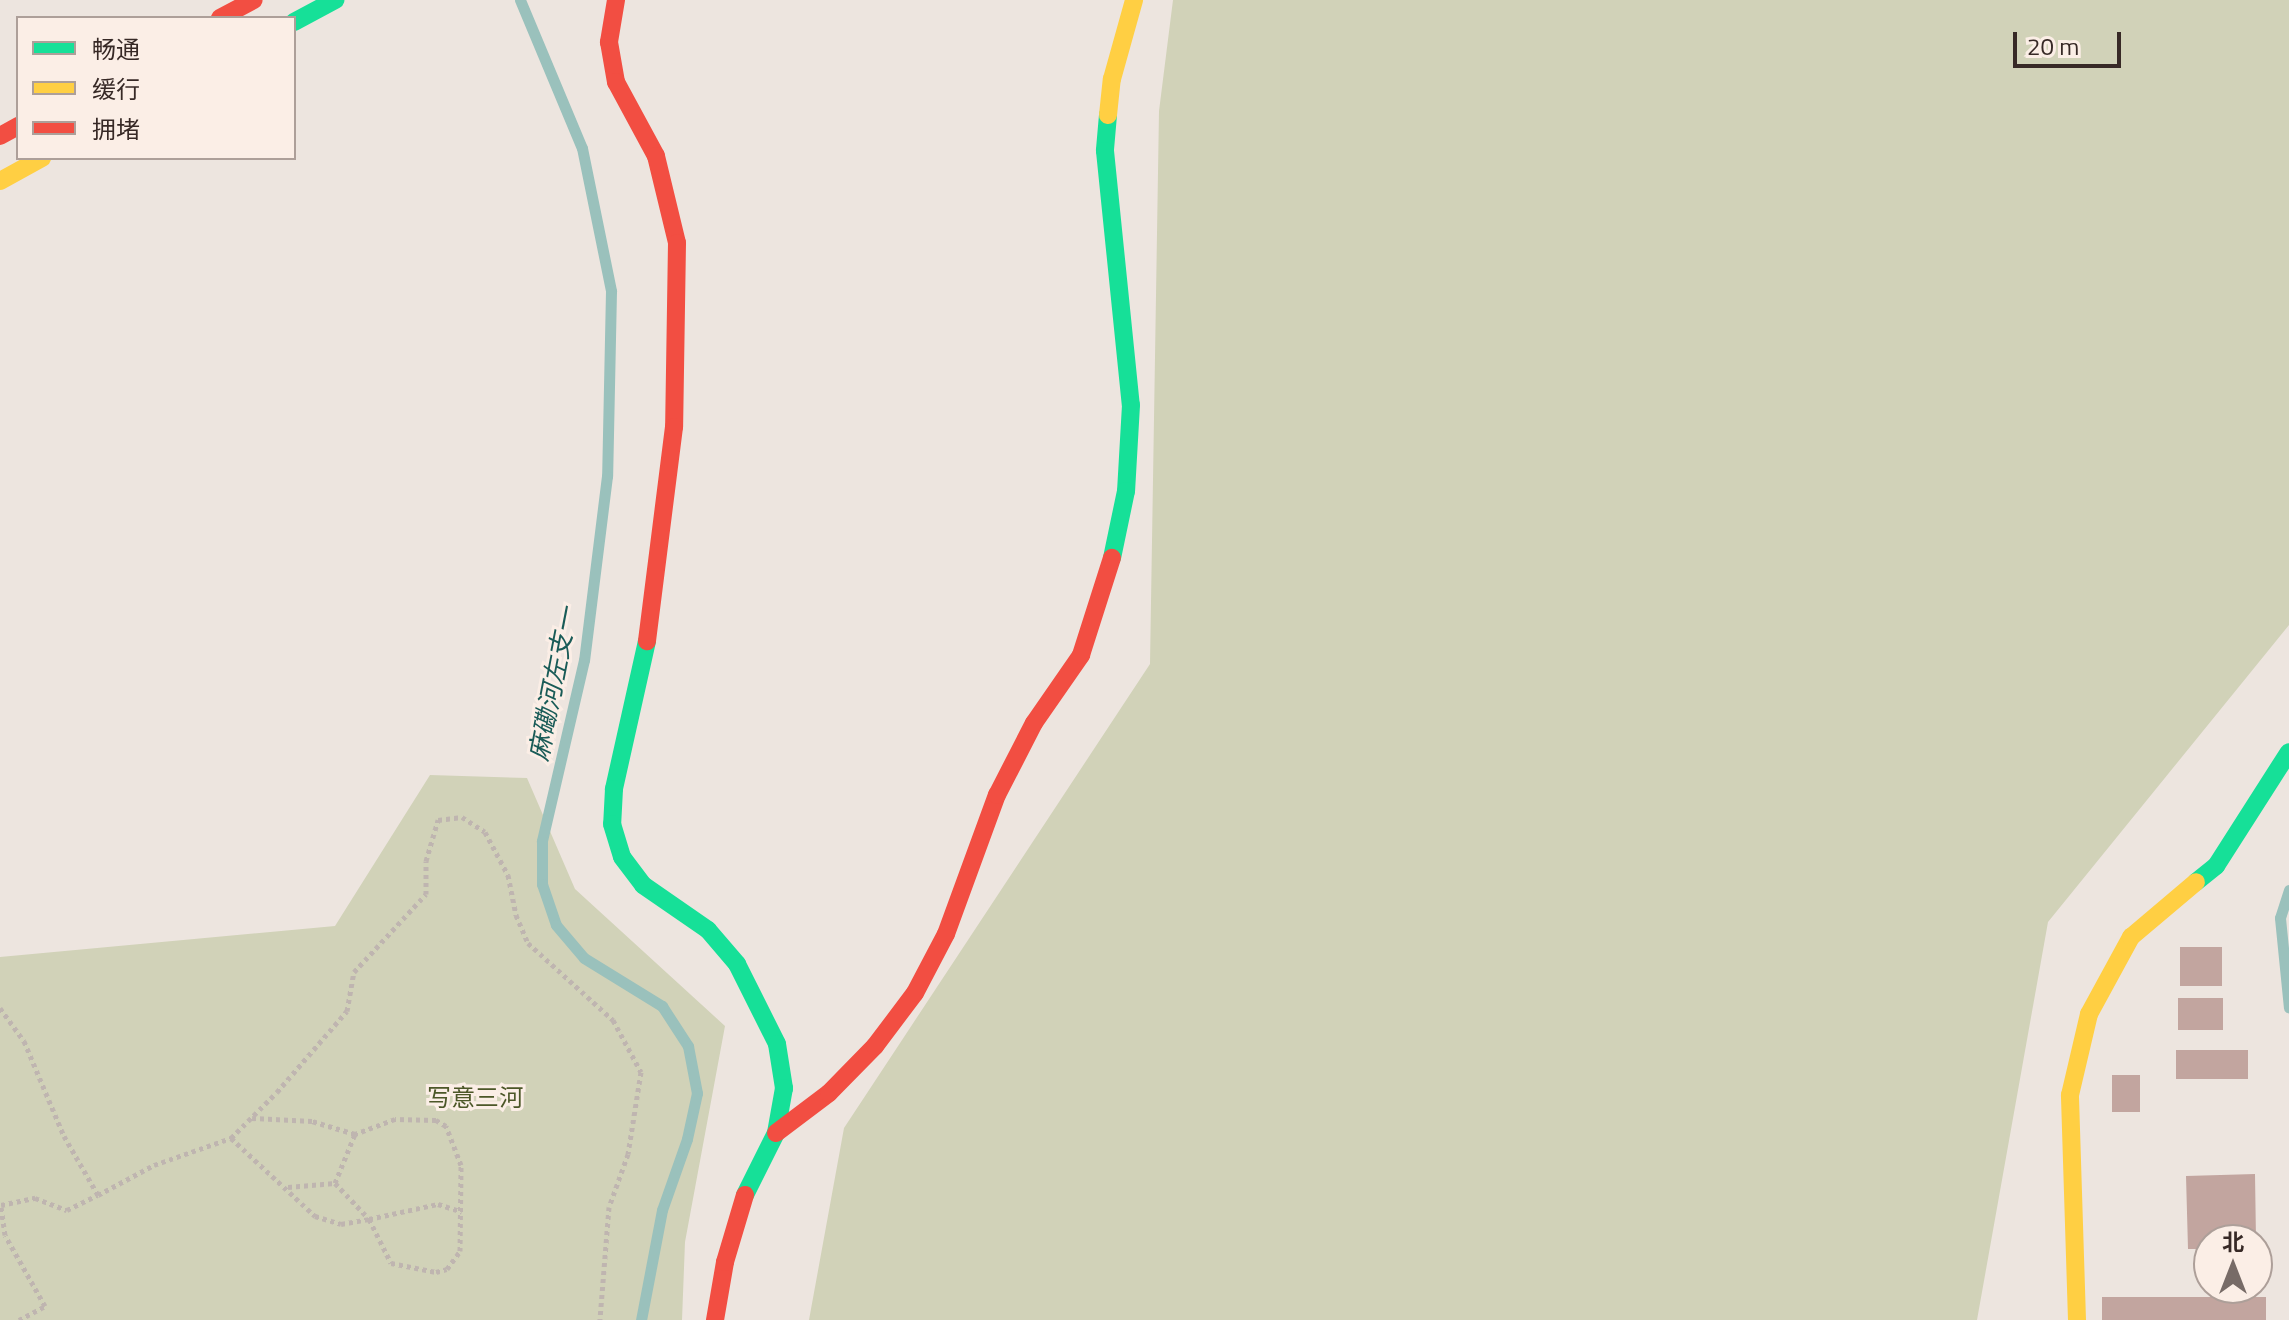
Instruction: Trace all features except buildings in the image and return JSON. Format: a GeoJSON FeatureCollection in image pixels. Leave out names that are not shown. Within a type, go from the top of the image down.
{"type":"FeatureCollection","features":[{"type":"Feature","properties":{"kind":"street"},"geometry":{"type":"LineString","coordinates":[[224,16],[254,0]]}},
{"type":"Feature","properties":{"kind":"street"},"geometry":{"type":"LineString","coordinates":[[296,21],[335,0]]}},
{"type":"Feature","properties":{"kind":"street"},"geometry":{"type":"LineString","coordinates":[[616,0],[609,42],[616,82],[656,156],[671,199],[677,243],[674,427],[654,609],[614,789],[612,824],[622,857],[643,885],[708,930],[737,964],[777,1044],[784,1088],[776,1133],[745,1196],[725,1262],[715,1320]]}},
{"type":"Feature","properties":{"kind":"street"},"geometry":{"type":"LineString","coordinates":[[776,1133],[829,1093],[875,1046],[915,993],[946,934],[997,795],[1034,723],[1081,655],[1109,574],[1126,491],[1131,405],[1105,151],[1112,79],[1134,0]]}},
{"type":"Feature","properties":{"kind":"street"},"geometry":{"type":"LineString","coordinates":[[0,181],[38,160]]}},
{"type":"Feature","properties":{"kind":"street"},"geometry":{"type":"LineString","coordinates":[[2077,1320],[2070,1095],[2089,1014],[2131,937],[2216,866],[2289,752]]}},
{"type":"Feature","properties":{"kind":"path"},"geometry":{"type":"LineString","coordinates":[[19,1320],[45,1306],[5,1235],[1,1205],[35,1198],[67,1210],[154,1165],[231,1138],[347,1011],[354,972],[426,894],[426,861],[438,820],[462,817],[485,832],[508,875],[516,915],[528,943],[613,1020],[641,1072],[628,1154],[609,1207],[600,1320]]}},
{"type":"Feature","properties":{"kind":"path"},"geometry":{"type":"LineString","coordinates":[[0,1008],[24,1041],[64,1136],[98,1195]]}},
{"type":"Feature","properties":{"kind":"path"},"geometry":{"type":"LineString","coordinates":[[251,1118],[302,1120],[355,1134],[395,1119],[436,1120],[446,1126],[461,1165],[463,1212],[460,1251],[447,1269],[436,1272],[391,1263],[369,1219],[335,1183]]}},
{"type":"Feature","properties":{"kind":"path"},"geometry":{"type":"LineString","coordinates":[[335,1183],[355,1134]]}},
{"type":"Feature","properties":{"kind":"path"},"geometry":{"type":"LineString","coordinates":[[231,1138],[287,1187],[300,1205],[325,1221],[369,1219],[438,1204],[463,1212]]}},
{"type":"Feature","properties":{"kind":"path"},"geometry":{"type":"LineString","coordinates":[[287,1187],[335,1183]]}},
{"type":"Feature","properties":{"kind":"green space"},"geometry":{"type":"Polygon","coordinates":[[[1173,0],[2289,0],[2289,625],[2048,922],[1977,1320],[809,1320],[844,1128],[1150,664],[1159,111],[1173,0]]]}},
{"type":"Feature","properties":{"kind":"green space","name":"写意三河"},"geometry":{"type":"Polygon","coordinates":[[[430,775],[527,778],[575,889],[725,1026],[685,1242],[682,1320],[0,1320],[0,957],[335,926],[430,775]]]}},
{"type":"Feature","properties":{"kind":"waterway","name":"麻磡河左支一"},"geometry":{"type":"LineString","coordinates":[[520,0],[582,148],[611,291],[607,476],[584,660],[542,841],[542,884],[556,925],[584,958],[662,1006],[688,1046],[697,1093],[687,1139],[662,1210],[641,1320]]}},
{"type":"Feature","properties":{"kind":"waterway"},"geometry":{"type":"LineString","coordinates":[[2289,890],[2280,918],[2289,1008]]}},
{"type":"Feature","properties":{"kind":"traffic: fast"},"geometry":{"type":"LineString","coordinates":[[296,21],[335,0]]}},
{"type":"Feature","properties":{"kind":"traffic: fast"},"geometry":{"type":"LineString","coordinates":[[1108,115],[1105,151],[1131,405],[1126,491],[1112,558]]}},
{"type":"Feature","properties":{"kind":"traffic: fast"},"geometry":{"type":"LineString","coordinates":[[647,641],[614,789],[612,824],[622,857],[643,885],[708,930],[737,964],[777,1044],[784,1088],[776,1133],[745,1195]]}},
{"type":"Feature","properties":{"kind":"traffic: fast"},"geometry":{"type":"LineString","coordinates":[[2196,882],[2216,866],[2289,752]]}},
{"type":"Feature","properties":{"kind":"traffic: slow"},"geometry":{"type":"LineString","coordinates":[[1108,115],[1112,79],[1134,0]]}},
{"type":"Feature","properties":{"kind":"traffic: slow"},"geometry":{"type":"LineString","coordinates":[[0,181],[38,160]]}},
{"type":"Feature","properties":{"kind":"traffic: slow"},"geometry":{"type":"LineString","coordinates":[[2077,1320],[2070,1095],[2089,1014],[2131,937],[2196,882]]}},
{"type":"Feature","properties":{"kind":"traffic: jam"},"geometry":{"type":"LineString","coordinates":[[224,16],[254,0]]}},
{"type":"Feature","properties":{"kind":"traffic: jam"},"geometry":{"type":"LineString","coordinates":[[616,0],[609,42],[616,82],[656,156],[677,243],[674,427],[647,641]]}},
{"type":"Feature","properties":{"kind":"traffic: jam"},"geometry":{"type":"LineString","coordinates":[[0,136],[16,127]]}},
{"type":"Feature","properties":{"kind":"traffic: jam"},"geometry":{"type":"LineString","coordinates":[[776,1133],[829,1093],[875,1046],[915,993],[946,934],[997,795],[1034,723],[1081,655],[1112,558]]}},
{"type":"Feature","properties":{"kind":"traffic: jam"},"geometry":{"type":"LineString","coordinates":[[715,1320],[725,1262],[745,1195]]}}]}
